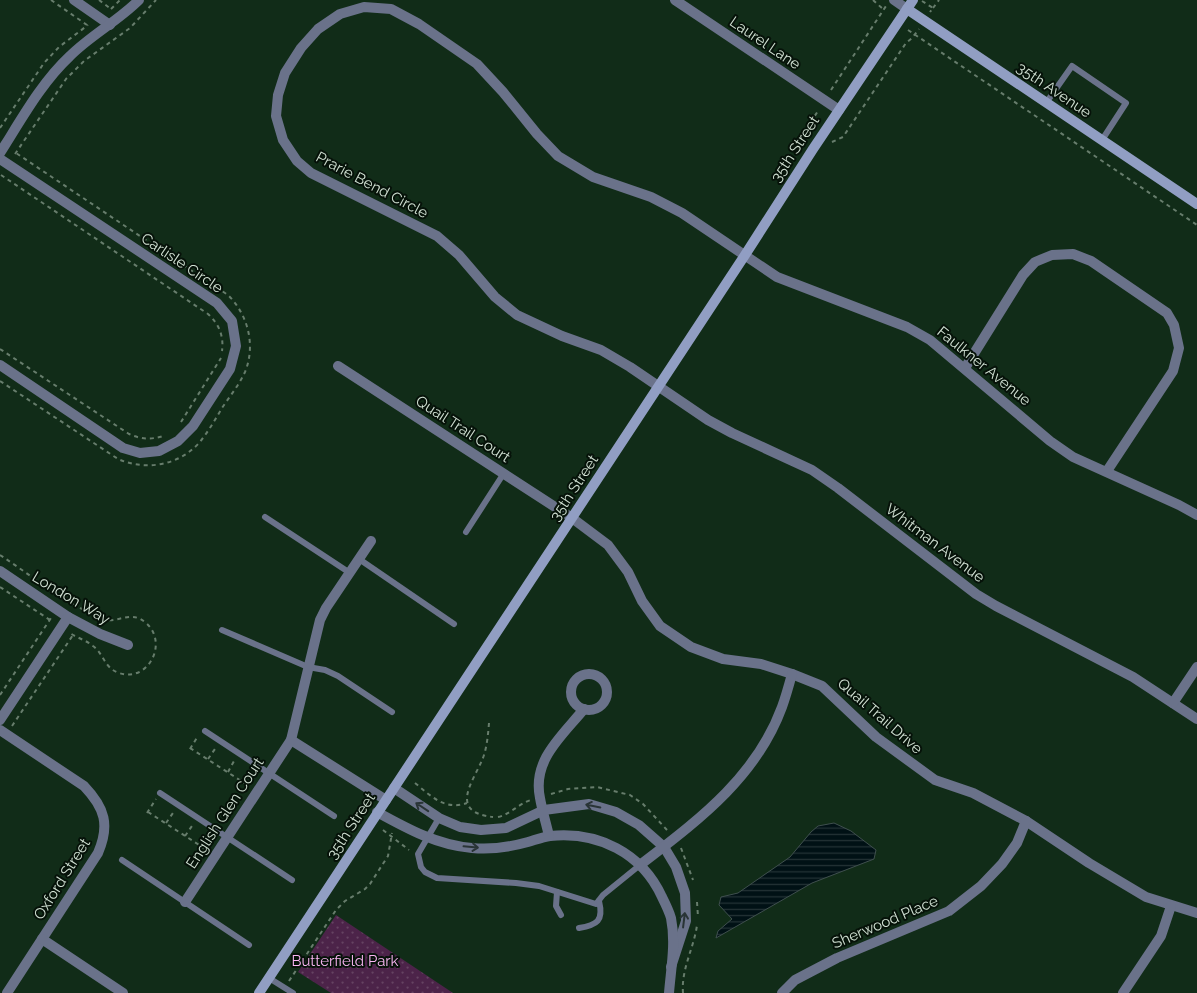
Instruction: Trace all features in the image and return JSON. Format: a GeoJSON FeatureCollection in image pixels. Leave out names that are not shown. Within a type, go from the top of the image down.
{"type":"FeatureCollection","features":[{"type":"Feature","properties":{"kind":"street"},"geometry":{"type":"LineString","coordinates":[[74,0],[110,25]]}},
{"type":"Feature","properties":{"kind":"street"},"geometry":{"type":"LineString","coordinates":[[0,153],[46,82],[58,67],[71,54],[124,15],[139,0]]}},
{"type":"Feature","properties":{"kind":"street","name":"Laurel Lane"},"geometry":{"type":"LineString","coordinates":[[675,0],[839,110]]}},
{"type":"Feature","properties":{"kind":"street","name":"35th Avenue"},"geometry":{"type":"LineString","coordinates":[[894,0],[910,4],[1046,103],[1197,204]]}},
{"type":"Feature","properties":{"kind":"street","name":"35th Street"},"geometry":{"type":"LineString","coordinates":[[259,993],[910,4]]}},
{"type":"Feature","properties":{"kind":"street","name":"Prarie Bend Circle"},"geometry":{"type":"LineString","coordinates":[[658,387],[600,350],[562,336],[517,315],[495,297],[459,255],[436,236],[311,172],[297,161],[283,140],[276,116],[278,95],[285,73],[301,48],[318,29],[340,14],[364,8],[391,9],[419,24],[477,64],[504,92],[537,134],[558,156],[593,177],[651,197],[682,213],[745,255]]}},
{"type":"Feature","properties":{"kind":"street","name":"Carlisle Circle"},"geometry":{"type":"LineString","coordinates":[[0,158],[217,303],[232,322],[236,346],[230,369],[193,426],[178,441],[159,451],[140,453],[123,448],[0,365]]}},
{"type":"Feature","properties":{"kind":"street"},"geometry":{"type":"LineString","coordinates":[[965,368],[1024,276],[1035,262],[1052,255],[1073,254],[1091,261],[1167,313],[1174,325],[1179,348],[1173,371],[1107,472]]}},
{"type":"Feature","properties":{"kind":"street","name":"Faulkner Avenue"},"geometry":{"type":"LineString","coordinates":[[745,255],[777,277],[907,327],[930,340],[1050,441],[1074,457],[1197,515]]}},
{"type":"Feature","properties":{"kind":"street","name":"Quail Trail Court"},"geometry":{"type":"LineString","coordinates":[[338,366],[572,518]]}},
{"type":"Feature","properties":{"kind":"street","name":"Whitman Avenue"},"geometry":{"type":"LineString","coordinates":[[658,387],[708,420],[732,433],[812,470],[976,594],[1133,677],[1197,719]]}},
{"type":"Feature","properties":{"kind":"street","name":"Quail Trail Drive"},"geometry":{"type":"LineString","coordinates":[[572,518],[608,544],[628,572],[642,601],[660,626],[691,647],[723,660],[762,664],[822,686],[876,737],[935,780],[973,793],[1026,821],[1146,897],[1197,913]]}},
{"type":"Feature","properties":{"kind":"street","name":"English Glen Court"},"geometry":{"type":"LineString","coordinates":[[185,902],[291,740],[320,620],[371,541]]}},
{"type":"Feature","properties":{"kind":"street","name":"London Way"},"geometry":{"type":"LineString","coordinates":[[0,572],[68,617],[100,634],[128,645]]}},
{"type":"Feature","properties":{"kind":"street"},"geometry":{"type":"LineString","coordinates":[[0,720],[68,617]]}},
{"type":"Feature","properties":{"kind":"street"},"geometry":{"type":"LineString","coordinates":[[1173,703],[1197,667]]}},
{"type":"Feature","properties":{"kind":"street"},"geometry":{"type":"LineString","coordinates":[[640,865],[711,808],[737,782],[767,739],[782,708],[792,674]]}},
{"type":"Feature","properties":{"kind":"street"},"geometry":{"type":"LineString","coordinates":[[549,836],[540,797],[539,782],[542,765],[550,748],[584,710]]}},
{"type":"Feature","properties":{"kind":"street","name":"Oxford Street"},"geometry":{"type":"LineString","coordinates":[[0,730],[84,786],[96,798],[103,812],[105,828],[98,854],[7,993]]}},
{"type":"Feature","properties":{"kind":"street"},"geometry":{"type":"LineString","coordinates":[[291,740],[386,800]]}},
{"type":"Feature","properties":{"kind":"street"},"geometry":{"type":"LineString","coordinates":[[394,788],[438,818],[460,827],[481,830],[506,828],[544,810],[589,804],[616,812],[639,825],[664,846],[676,867],[685,893],[686,921],[671,967]]}},
{"type":"Feature","properties":{"kind":"street"},"geometry":{"type":"LineString","coordinates":[[377,812],[428,838],[448,845],[474,848],[502,848],[549,836],[573,835],[598,840],[624,851],[640,865],[658,888],[670,916],[674,940],[669,993]]}},
{"type":"Feature","properties":{"kind":"street","name":"Sherwood Place"},"geometry":{"type":"LineString","coordinates":[[782,993],[795,980],[836,958],[950,911],[981,886],[1002,864],[1017,843],[1026,821]]}},
{"type":"Feature","properties":{"kind":"street"},"geometry":{"type":"LineString","coordinates":[[1124,993],[1161,936],[1171,906]]}},
{"type":"Feature","properties":{"kind":"street"},"geometry":{"type":"LineString","coordinates":[[42,939],[123,993]]}},
{"type":"Feature","properties":{"kind":"lane"},"geometry":{"type":"LineString","coordinates":[[1046,103],[1072,66],[1126,103],[1102,140]]}},
{"type":"Feature","properties":{"kind":"lane"},"geometry":{"type":"LineString","coordinates":[[466,532],[504,473]]}},
{"type":"Feature","properties":{"kind":"lane"},"geometry":{"type":"LineString","coordinates":[[265,517],[350,572]]}},
{"type":"Feature","properties":{"kind":"lane"},"geometry":{"type":"LineString","coordinates":[[359,560],[454,624]]}},
{"type":"Feature","properties":{"kind":"lane"},"geometry":{"type":"LineString","coordinates":[[222,630],[308,668],[325,670],[338,676],[392,712]]}},
{"type":"Feature","properties":{"kind":"lane"},"geometry":{"type":"LineString","coordinates":[[205,730],[334,816]]}},
{"type":"Feature","properties":{"kind":"lane"},"geometry":{"type":"LineString","coordinates":[[160,793],[292,880]]}},
{"type":"Feature","properties":{"kind":"lane"},"geometry":{"type":"LineString","coordinates":[[438,818],[418,854],[421,867],[437,878],[539,886],[596,904],[603,895],[640,865]]}},
{"type":"Feature","properties":{"kind":"lane"},"geometry":{"type":"LineString","coordinates":[[122,860],[250,945]]}},
{"type":"Feature","properties":{"kind":"lane"},"geometry":{"type":"LineString","coordinates":[[557,892],[556,906],[561,916]]}},
{"type":"Feature","properties":{"kind":"lane"},"geometry":{"type":"LineString","coordinates":[[579,928],[594,925],[599,919],[601,910],[599,901]]}},
{"type":"Feature","properties":{"kind":"lane"},"geometry":{"type":"LineString","coordinates":[[270,978],[293,993]]}},
{"type":"Feature","properties":{"kind":"path"},"geometry":{"type":"LineString","coordinates":[[51,0],[87,26]]}},
{"type":"Feature","properties":{"kind":"path"},"geometry":{"type":"LineString","coordinates":[[99,0],[115,12]]}},
{"type":"Feature","properties":{"kind":"path"},"geometry":{"type":"LineString","coordinates":[[107,12],[120,0]]}},
{"type":"Feature","properties":{"kind":"path"},"geometry":{"type":"LineString","coordinates":[[14,156],[70,74],[84,61],[130,28],[156,0]]}},
{"type":"Feature","properties":{"kind":"path"},"geometry":{"type":"LineString","coordinates":[[831,90],[884,10],[873,0]]}},
{"type":"Feature","properties":{"kind":"path"},"geometry":{"type":"LineString","coordinates":[[933,8],[938,0]]}},
{"type":"Feature","properties":{"kind":"path"},"geometry":{"type":"LineString","coordinates":[[908,30],[1197,225]]}},
{"type":"Feature","properties":{"kind":"path"},"geometry":{"type":"LineString","coordinates":[[843,137],[906,43],[914,35]]}},
{"type":"Feature","properties":{"kind":"path"},"geometry":{"type":"LineString","coordinates":[[812,120],[818,111]]}},
{"type":"Feature","properties":{"kind":"path"},"geometry":{"type":"LineString","coordinates":[[0,381],[114,456],[135,465],[158,465],[181,457],[199,442],[241,379],[247,366],[250,352],[250,338],[243,315],[228,295],[16,153]]}},
{"type":"Feature","properties":{"kind":"path"},"geometry":{"type":"LineString","coordinates":[[1,175],[204,310],[214,320],[222,337],[221,357],[178,425]]}},
{"type":"Feature","properties":{"kind":"path"},"geometry":{"type":"LineString","coordinates":[[0,349],[129,434],[147,439],[167,434]]}},
{"type":"Feature","properties":{"kind":"path"},"geometry":{"type":"LineString","coordinates":[[0,587],[53,622]]}},
{"type":"Feature","properties":{"kind":"path"},"geometry":{"type":"LineString","coordinates":[[0,695],[52,617]]}},
{"type":"Feature","properties":{"kind":"path"},"geometry":{"type":"LineString","coordinates":[[12,726],[74,631]]}},
{"type":"Feature","properties":{"kind":"path"},"geometry":{"type":"LineString","coordinates":[[489,723],[485,752],[468,789],[467,803],[478,814],[495,817],[506,814],[520,804],[533,799]]}},
{"type":"Feature","properties":{"kind":"path"},"geometry":{"type":"LineString","coordinates":[[205,730],[197,737],[190,748],[257,791]]}},
{"type":"Feature","properties":{"kind":"path"},"geometry":{"type":"LineString","coordinates":[[208,760],[220,741]]}},
{"type":"Feature","properties":{"kind":"path"},"geometry":{"type":"LineString","coordinates":[[228,772],[240,753]]}},
{"type":"Feature","properties":{"kind":"path"},"geometry":{"type":"LineString","coordinates":[[415,783],[442,804],[458,806],[467,803]]}},
{"type":"Feature","properties":{"kind":"path"},"geometry":{"type":"LineString","coordinates":[[160,793],[148,812],[215,856]]}},
{"type":"Feature","properties":{"kind":"path"},"geometry":{"type":"LineString","coordinates":[[166,823],[178,805]]}},
{"type":"Feature","properties":{"kind":"path"},"geometry":{"type":"LineString","coordinates":[[186,836],[198,818]]}},
{"type":"Feature","properties":{"kind":"path"},"geometry":{"type":"LineString","coordinates":[[288,982],[336,910],[345,901],[366,889],[370,884],[388,856],[393,828]]}},
{"type":"Feature","properties":{"kind":"path"},"geometry":{"type":"LineString","coordinates":[[383,830],[411,851]]}},
{"type":"Feature","properties":{"kind":"green space","name":"Butterfield Park"},"geometry":{"type":"Polygon","coordinates":[[[336,915],[453,993],[331,993],[298,972],[336,915]]]}},
{"type":"Feature","properties":{"kind":"shaded area"},"geometry":{"type":"Polygon","coordinates":[[[834,823],[851,831],[876,850],[874,859],[812,883],[716,938],[718,931],[732,919],[719,905],[721,897],[738,893],[790,857],[818,826],[834,823]]]}}]}
